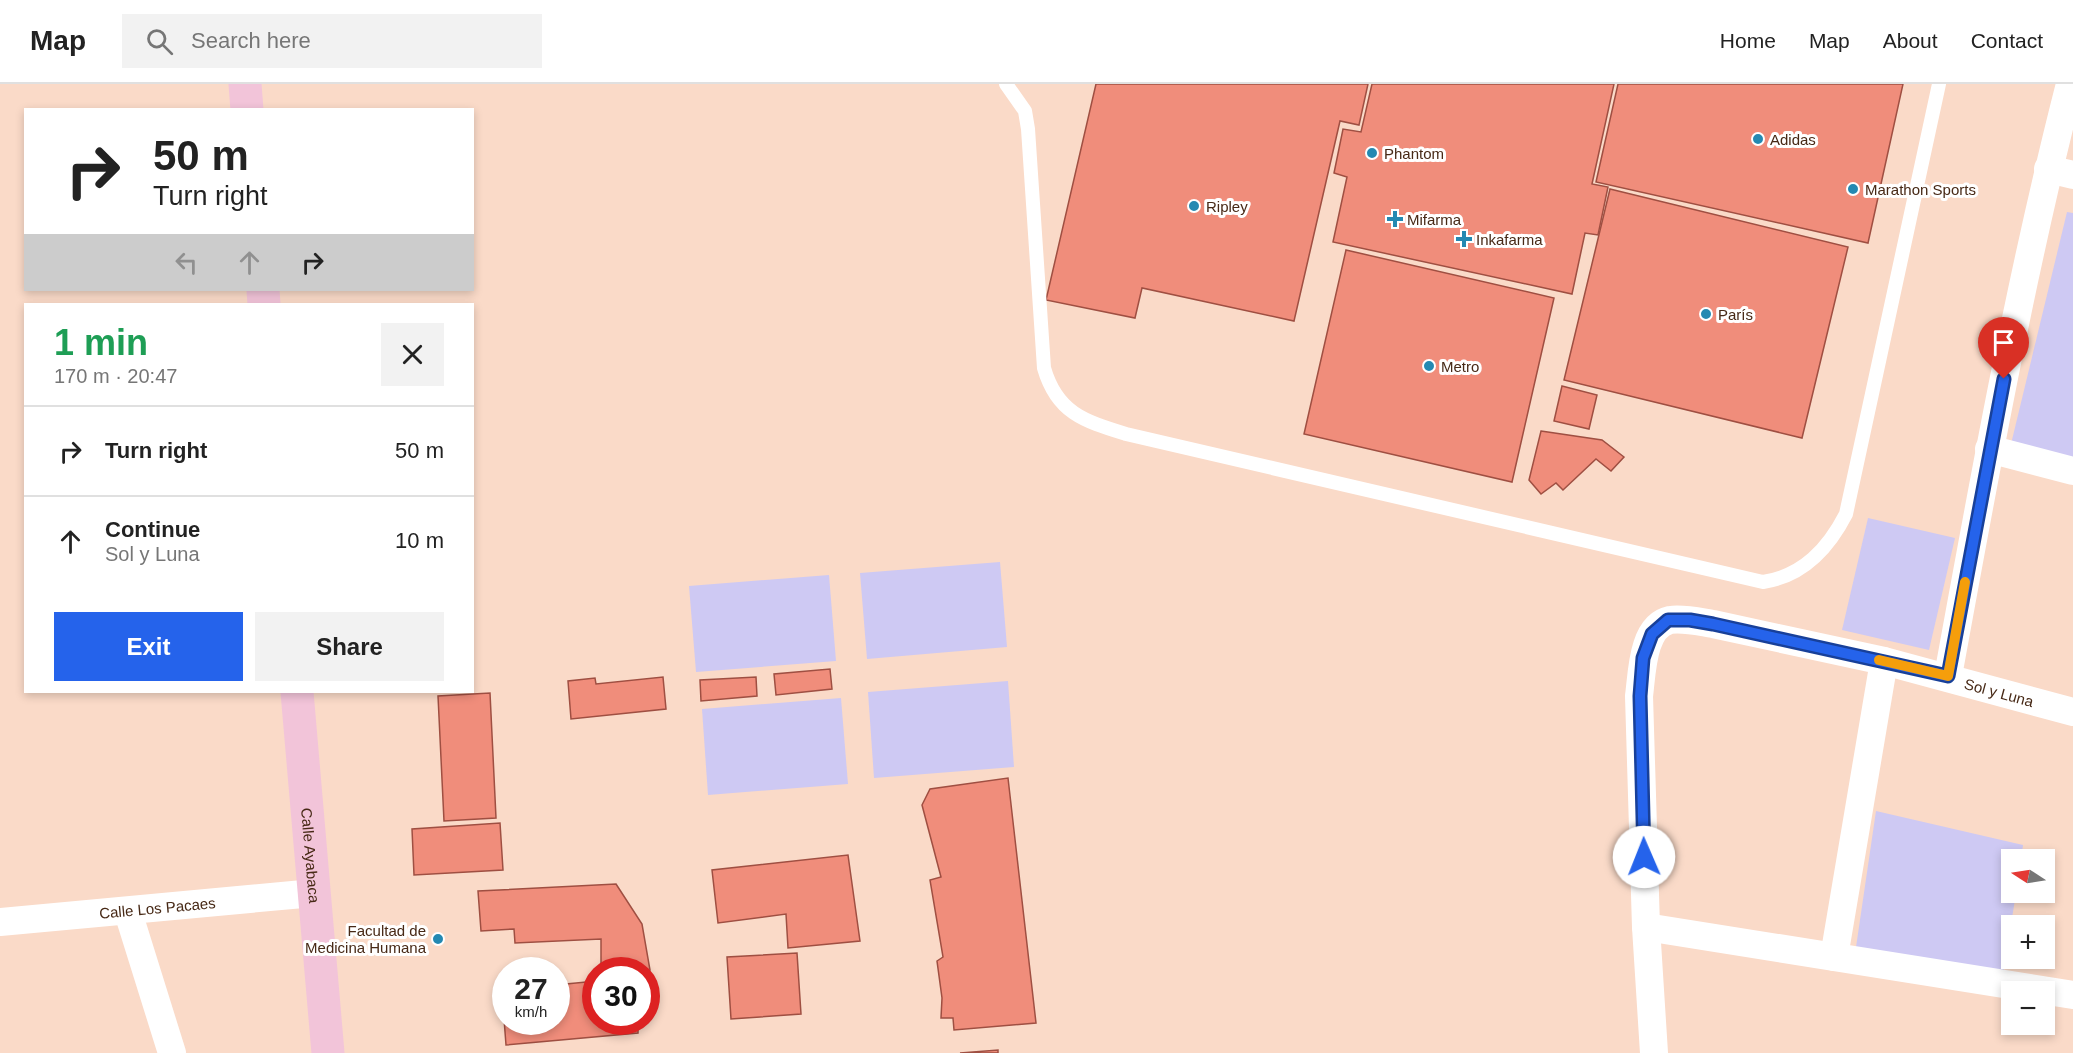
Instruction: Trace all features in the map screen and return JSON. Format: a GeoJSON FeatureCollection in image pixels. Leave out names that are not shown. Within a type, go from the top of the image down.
{"type":"FeatureCollection","features":[{"type":"Feature","properties":{"kind":"main road"},"geometry":{"type":"LineString","coordinates":[[245,84],[248,108]]}},
{"type":"Feature","properties":{"kind":"main road","name":"Calle Ayabaca"},"geometry":{"type":"LineString","coordinates":[[297,693],[328,1053]]}},
{"type":"Feature","properties":{"kind":"street"},"geometry":{"type":"LineString","coordinates":[[1948,676],[1989,449],[2061,172],[2070,84]]}},
{"type":"Feature","properties":{"kind":"street"},"geometry":{"type":"LineString","coordinates":[[1989,449],[2073,471]]}},
{"type":"Feature","properties":{"kind":"street","name":"Sol y Luna"},"geometry":{"type":"LineString","coordinates":[[1654,1053],[1646,927],[1640,696],[1643,658],[1652,634],[1668,620],[1690,620],[1713,624],[1884,661],[1948,676],[2073,712]]}},
{"type":"Feature","properties":{"kind":"street"},"geometry":{"type":"LineString","coordinates":[[1834,957],[1884,661]]}},
{"type":"Feature","properties":{"kind":"street","name":"Calle Los Pacaes"},"geometry":{"type":"LineString","coordinates":[[0,922],[128,912],[314,893]]}},
{"type":"Feature","properties":{"kind":"street"},"geometry":{"type":"LineString","coordinates":[[128,912],[172,1053]]}},
{"type":"Feature","properties":{"kind":"street"},"geometry":{"type":"LineString","coordinates":[[1646,927],[2073,995]]}},
{"type":"Feature","properties":{"kind":"lane"},"geometry":{"type":"LineString","coordinates":[[1006,84],[1025,111],[1028,129],[1044,368],[1049,386],[1059,401],[1073,414],[1096,425],[1126,434],[1763,582],[1785,579],[1815,557],[1833,539],[1846,514],[1939,84]]}},
{"type":"Feature","properties":{"kind":"shaded area"},"geometry":{"type":"Polygon","coordinates":[[[2067,212],[2073,213],[2073,458],[2011,444],[2067,212]]]}},
{"type":"Feature","properties":{"kind":"shaded area"},"geometry":{"type":"Polygon","coordinates":[[[1868,518],[1955,538],[1929,650],[1842,630],[1868,518]]]}},
{"type":"Feature","properties":{"kind":"shaded area"},"geometry":{"type":"Polygon","coordinates":[[[1000,562],[1007,647],[867,659],[860,573],[1000,562]]]}},
{"type":"Feature","properties":{"kind":"shaded area"},"geometry":{"type":"Polygon","coordinates":[[[829,575],[836,661],[696,672],[689,586],[829,575]]]}},
{"type":"Feature","properties":{"kind":"shaded area"},"geometry":{"type":"Polygon","coordinates":[[[1008,681],[1014,767],[874,778],[868,692],[1008,681]]]}},
{"type":"Feature","properties":{"kind":"shaded area"},"geometry":{"type":"Polygon","coordinates":[[[841,698],[848,784],[708,795],[702,709],[841,698]]]}},
{"type":"Feature","properties":{"kind":"shaded area"},"geometry":{"type":"Polygon","coordinates":[[[1876,811],[2023,845],[2022,849],[2001,849],[2001,903],[2014,903],[2013,915],[2001,915],[2003,975],[1855,954],[1876,811]]]}},
{"type":"Feature","properties":{"kind":"building","name":"Ripley"},"geometry":{"type":"Polygon","coordinates":[[[1096,84],[1368,84],[1359,125],[1340,121],[1294,321],[1142,288],[1135,318],[1046,300],[1096,84]]]}},
{"type":"Feature","properties":{"kind":"building"},"geometry":{"type":"Polygon","coordinates":[[[1372,84],[1614,84],[1592,184],[1608,187],[1598,235],[1585,233],[1572,294],[1333,242],[1347,177],[1334,173],[1343,129],[1361,132],[1372,84]]]}},
{"type":"Feature","properties":{"kind":"building"},"geometry":{"type":"Polygon","coordinates":[[[1618,84],[1903,84],[1868,243],[1596,182],[1618,84]]]}},
{"type":"Feature","properties":{"kind":"building","name":"París"},"geometry":{"type":"Polygon","coordinates":[[[1610,189],[1848,247],[1802,438],[1564,380],[1610,189]]]}},
{"type":"Feature","properties":{"kind":"building","name":"Metro"},"geometry":{"type":"Polygon","coordinates":[[[1346,250],[1554,298],[1512,482],[1304,434],[1346,250]]]}},
{"type":"Feature","properties":{"kind":"building"},"geometry":{"type":"Polygon","coordinates":[[[1562,386],[1597,395],[1589,429],[1554,421],[1562,386]]]}},
{"type":"Feature","properties":{"kind":"building"},"geometry":{"type":"Polygon","coordinates":[[[1541,431],[1602,440],[1624,457],[1611,471],[1596,459],[1563,490],[1556,483],[1541,494],[1529,480],[1541,431]]]}},
{"type":"Feature","properties":{"kind":"building"},"geometry":{"type":"Polygon","coordinates":[[[830,669],[832,689],[776,695],[774,674],[830,669]]]}},
{"type":"Feature","properties":{"kind":"building"},"geometry":{"type":"Polygon","coordinates":[[[663,677],[666,709],[571,719],[568,681],[595,678],[596,684],[663,677]]]}},
{"type":"Feature","properties":{"kind":"building"},"geometry":{"type":"Polygon","coordinates":[[[756,677],[757,696],[701,701],[700,680],[756,677]]]}},
{"type":"Feature","properties":{"kind":"building"},"geometry":{"type":"Polygon","coordinates":[[[490,693],[496,818],[444,821],[438,696],[490,693]]]}},
{"type":"Feature","properties":{"kind":"building"},"geometry":{"type":"Polygon","coordinates":[[[1008,778],[1036,1023],[954,1030],[953,1018],[941,1018],[942,998],[937,961],[943,957],[930,880],[941,877],[922,805],[930,789],[1008,778]]]}},
{"type":"Feature","properties":{"kind":"building"},"geometry":{"type":"Polygon","coordinates":[[[500,823],[503,870],[414,875],[412,829],[500,823]]]}},
{"type":"Feature","properties":{"kind":"building"},"geometry":{"type":"Polygon","coordinates":[[[848,855],[860,941],[788,948],[786,914],[718,923],[712,870],[848,855]]]}},
{"type":"Feature","properties":{"kind":"building"},"geometry":{"type":"Polygon","coordinates":[[[616,884],[642,924],[648,957],[601,957],[601,939],[515,943],[514,929],[481,931],[478,891],[616,884]]]}},
{"type":"Feature","properties":{"kind":"building"},"geometry":{"type":"Polygon","coordinates":[[[797,953],[801,1014],[731,1019],[727,957],[797,953]]]}},
{"type":"Feature","properties":{"kind":"building"},"geometry":{"type":"Polygon","coordinates":[[[582,982],[582,1035],[616,1035],[506,1045],[505,1035],[570,1035],[570,984],[582,982]]]}},
{"type":"Feature","properties":{"kind":"building"},"geometry":{"type":"Polygon","coordinates":[[[998,1050],[998,1053],[960,1053],[998,1050]]]}},
{"type":"Feature","properties":{"kind":"slow traffic"},"geometry":{"type":"LineString","coordinates":[[1879,660],[1948,676],[1965,582]]}},
{"type":"Feature","properties":{"kind":"place","name":"Adidas"},"geometry":{"type":"Point","coordinates":[1758,139]}},
{"type":"Feature","properties":{"kind":"place","name":"Phantom"},"geometry":{"type":"Point","coordinates":[1372,153]}},
{"type":"Feature","properties":{"kind":"place","name":"Marathon Sports"},"geometry":{"type":"Point","coordinates":[1853,189]}},
{"type":"Feature","properties":{"kind":"place","name":"Ripley"},"geometry":{"type":"Point","coordinates":[1194,206]}},
{"type":"Feature","properties":{"kind":"place","name":"Mifarma"},"geometry":{"type":"Point","coordinates":[1395,219]}},
{"type":"Feature","properties":{"kind":"place","name":"Inkafarma"},"geometry":{"type":"Point","coordinates":[1464,239]}},
{"type":"Feature","properties":{"kind":"place","name":"París"},"geometry":{"type":"Point","coordinates":[1706,314]}},
{"type":"Feature","properties":{"kind":"place","name":"Metro"},"geometry":{"type":"Point","coordinates":[1429,366]}},
{"type":"Feature","properties":{"kind":"place","name":"Facultad de Medicina Humana"},"geometry":{"type":"Point","coordinates":[438,939]}},
{"type":"Feature","properties":{"kind":"route"},"geometry":{"type":"LineString","coordinates":[[1644,857],[1640,696],[1643,658],[1652,634],[1668,620],[1690,620],[1713,624],[1948,676],[2004,379]]}}]}
